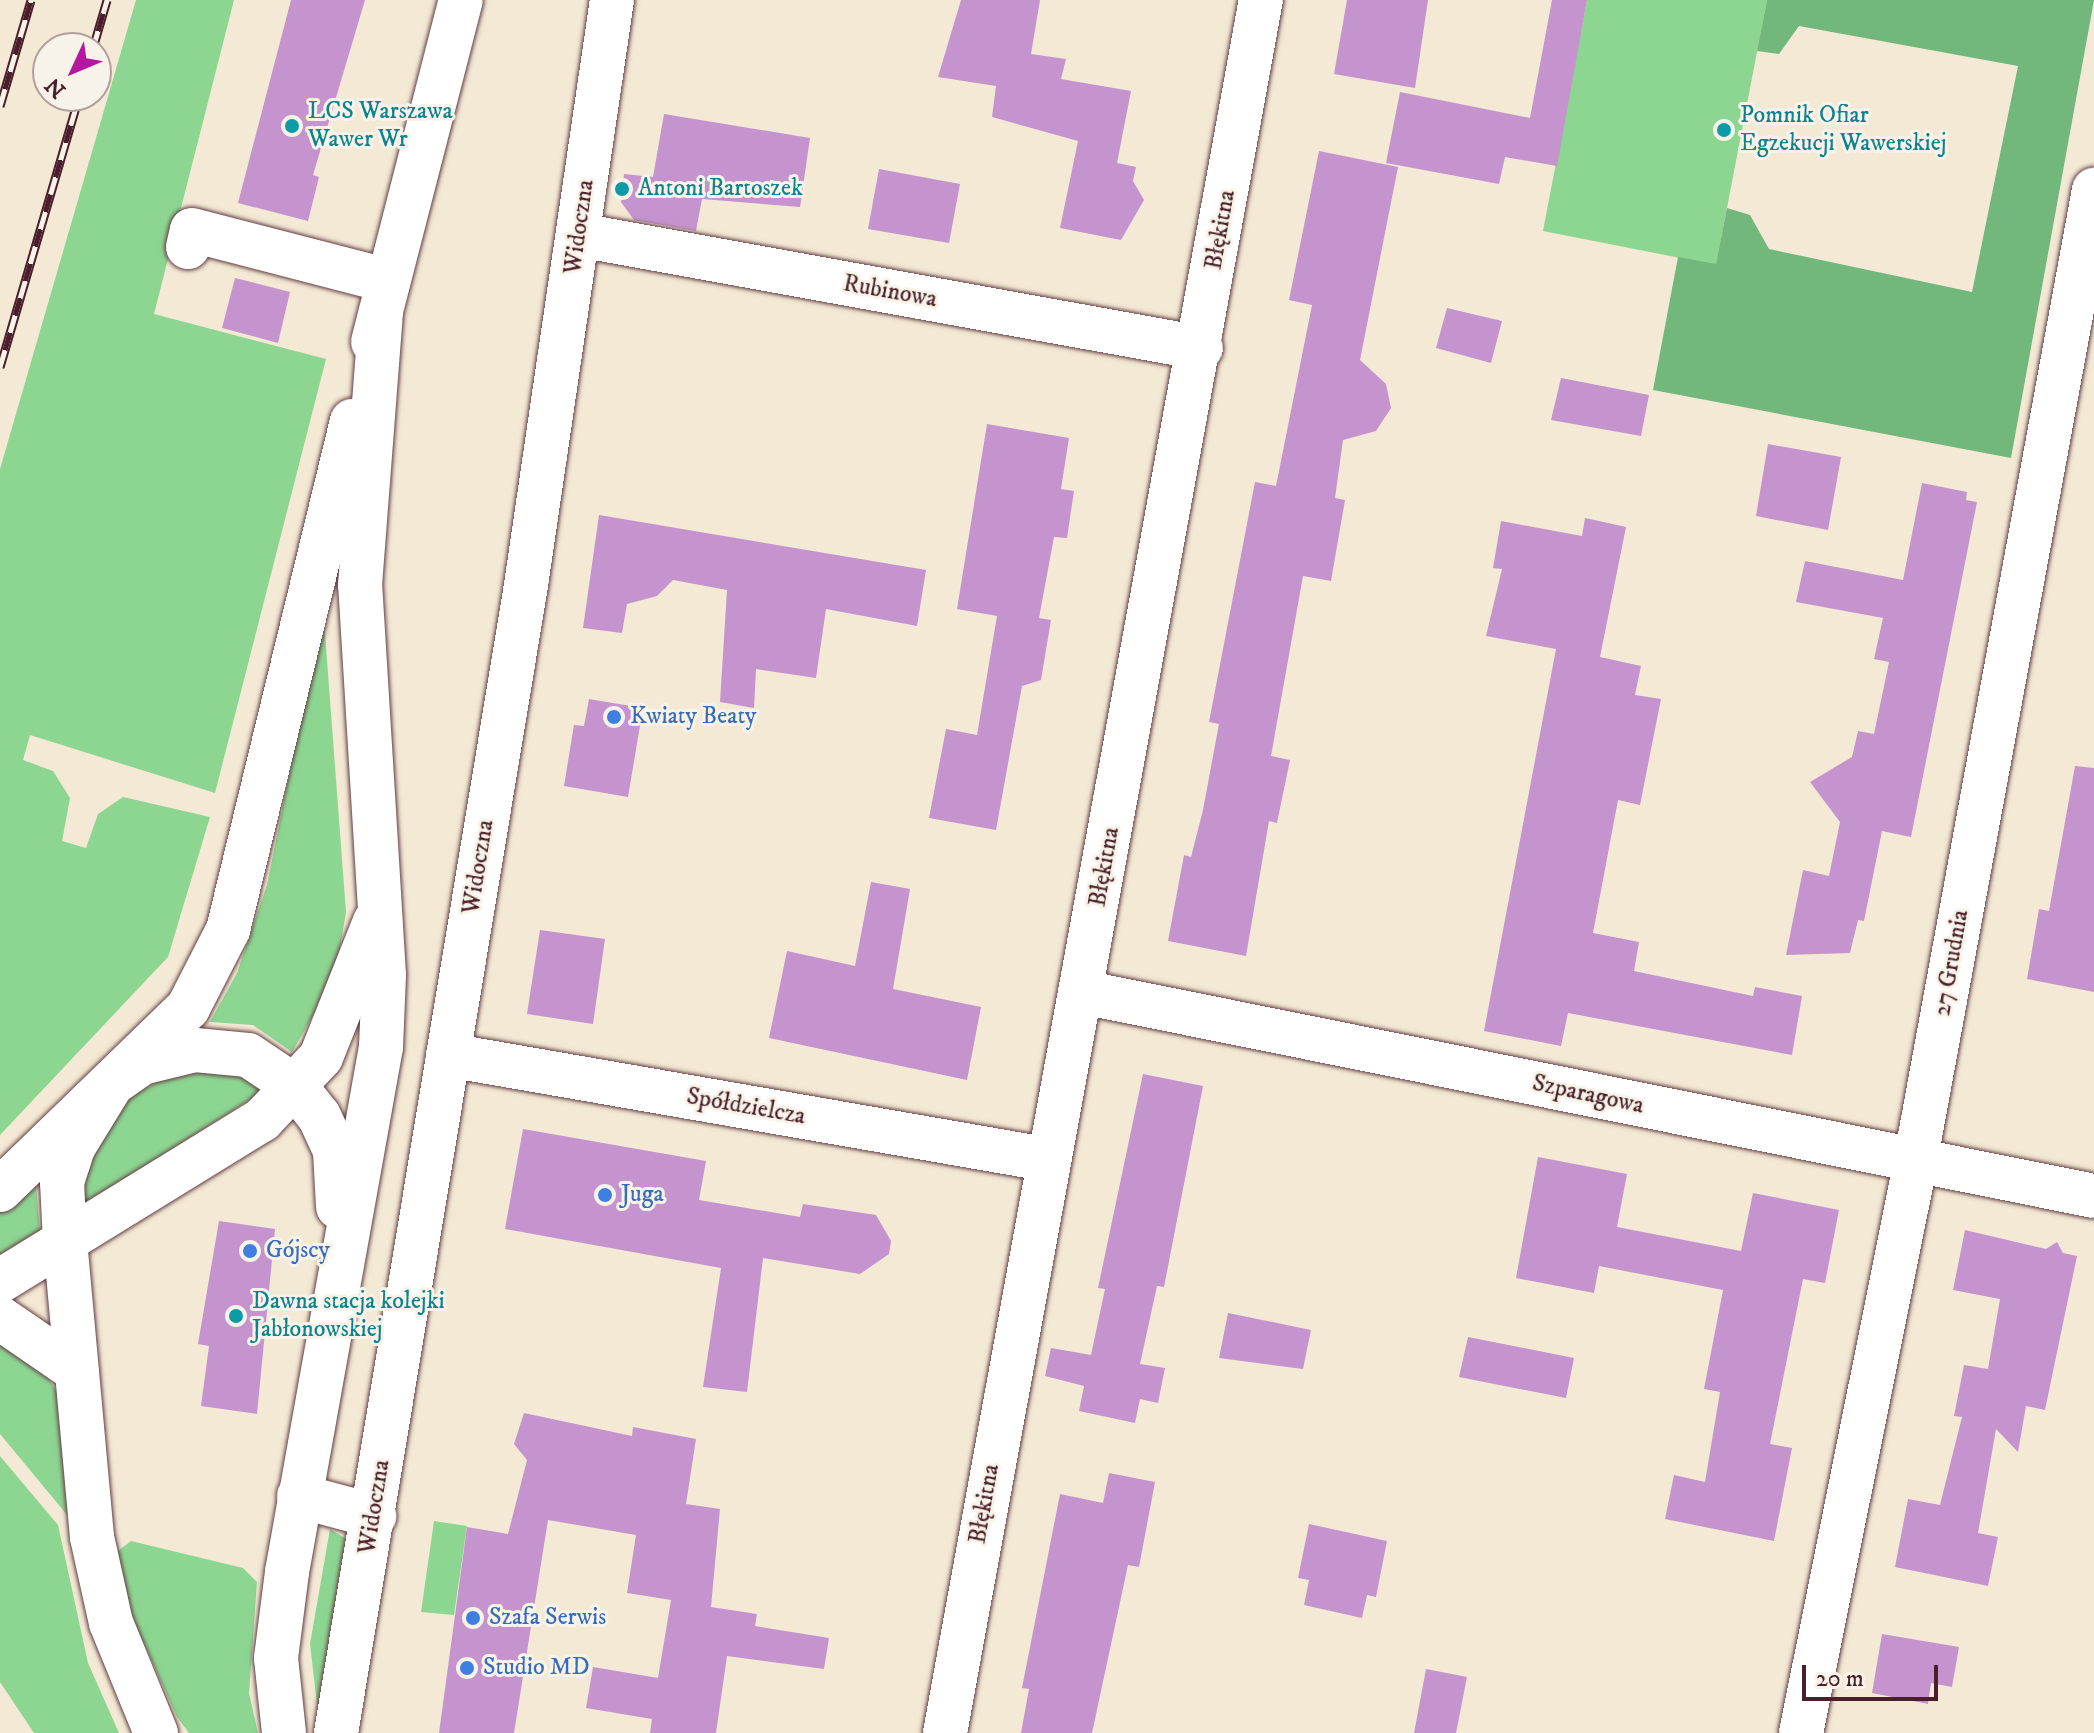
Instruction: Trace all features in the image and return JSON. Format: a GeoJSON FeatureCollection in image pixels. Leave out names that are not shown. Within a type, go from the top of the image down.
{"type":"FeatureCollection","features":[{"type":"Feature","properties":{"kind":"street"},"geometry":{"type":"LineString","coordinates":[[0,1190],[188,1008],[228,930],[461,0]]}},
{"type":"Feature","properties":{"kind":"street","name":"Widoczna"},"geometry":{"type":"LineString","coordinates":[[336,1733],[374,1516],[579,235],[612,0]]}},
{"type":"Feature","properties":{"kind":"street","name":"Błękitna"},"geometry":{"type":"LineString","coordinates":[[945,1733],[1045,1159],[1082,992],[1201,348],[1261,0]]}},
{"type":"Feature","properties":{"kind":"street","name":"27 Grudnia"},"geometry":{"type":"LineString","coordinates":[[1801,1733],[1915,1162],[2094,190]]}},
{"type":"Feature","properties":{"kind":"street"},"geometry":{"type":"LineString","coordinates":[[188,247],[192,230],[267,268],[385,297]]}},
{"type":"Feature","properties":{"kind":"street","name":"Rubinowa"},"geometry":{"type":"LineString","coordinates":[[579,235],[1201,348]]}},
{"type":"Feature","properties":{"kind":"street"},"geometry":{"type":"LineString","coordinates":[[284,1733],[276,1658],[299,1496],[338,1270],[376,1094],[384,975],[360,585],[385,297]]}},
{"type":"Feature","properties":{"kind":"street"},"geometry":{"type":"LineString","coordinates":[[0,1281],[262,1120],[296,1087],[321,1057],[379,911]]}},
{"type":"Feature","properties":{"kind":"street","name":"Szparagowa"},"geometry":{"type":"LineString","coordinates":[[1082,992],[2094,1196]]}},
{"type":"Feature","properties":{"kind":"street"},"geometry":{"type":"LineString","coordinates":[[156,1733],[111,1623],[92,1537],[65,1241],[62,1182],[74,1146],[112,1084],[164,1055],[220,1048],[248,1055],[296,1087],[335,1151],[338,1270]]}},
{"type":"Feature","properties":{"kind":"street","name":"Spółdzielcza"},"geometry":{"type":"LineString","coordinates":[[448,1055],[1045,1159]]}},
{"type":"Feature","properties":{"kind":"street"},"geometry":{"type":"LineString","coordinates":[[0,1318],[77,1371]]}},
{"type":"Feature","properties":{"kind":"street"},"geometry":{"type":"LineString","coordinates":[[299,1496],[374,1516]]}},
{"type":"Feature","properties":{"kind":"green space"},"geometry":{"type":"Polygon","coordinates":[[[136,0],[234,0],[154,314],[326,359],[215,793],[30,735],[23,760],[53,771],[70,798],[62,841],[86,848],[98,814],[123,797],[210,817],[168,957],[0,1135],[0,469],[104,112],[112,112],[112,83],[136,0]]]}},
{"type":"Feature","properties":{"kind":"green space"},"geometry":{"type":"Polygon","coordinates":[[[1587,0],[1767,0],[1716,265],[1543,231],[1587,0]]]}},
{"type":"Feature","properties":{"kind":"green space"},"geometry":{"type":"Polygon","coordinates":[[[1767,0],[2094,0],[2011,458],[1653,390],[1678,257],[1716,264],[1727,208],[1750,215],[1769,249],[1972,292],[2018,66],[1799,26],[1779,54],[1757,51],[1767,0]]]}},
{"type":"Feature","properties":{"kind":"green space"},"geometry":{"type":"Polygon","coordinates":[[[323,607],[346,912],[335,977],[292,1052],[253,1025],[210,1022],[237,973],[267,885],[323,607]]]}},
{"type":"Feature","properties":{"kind":"green space"},"geometry":{"type":"Polygon","coordinates":[[[189,1065],[241,1072],[262,1092],[83,1205],[87,1165],[129,1097],[189,1065]]]}},
{"type":"Feature","properties":{"kind":"green space"},"geometry":{"type":"Polygon","coordinates":[[[35,1175],[40,1232],[0,1255],[0,1212],[35,1175]]]}},
{"type":"Feature","properties":{"kind":"green space"},"geometry":{"type":"Polygon","coordinates":[[[0,1341],[42,1369],[57,1392],[68,1516],[0,1434],[0,1341]]]}},
{"type":"Feature","properties":{"kind":"green space"},"geometry":{"type":"Polygon","coordinates":[[[0,1456],[58,1525],[88,1663],[119,1733],[34,1733],[0,1682],[0,1456]]]}},
{"type":"Feature","properties":{"kind":"green space"},"geometry":{"type":"Polygon","coordinates":[[[434,1521],[467,1526],[454,1615],[421,1612],[434,1521]]]}},
{"type":"Feature","properties":{"kind":"green space"},"geometry":{"type":"Polygon","coordinates":[[[330,1529],[349,1541],[320,1730],[310,1644],[330,1529]]]}},
{"type":"Feature","properties":{"kind":"green space"},"geometry":{"type":"Polygon","coordinates":[[[131,1541],[243,1568],[257,1582],[249,1693],[258,1733],[189,1733],[177,1717],[130,1612],[115,1553],[131,1541]]]}},
{"type":"Feature","properties":{"kind":"building","name":"LCS Warszawa Wawer Wr"},"geometry":{"type":"Polygon","coordinates":[[[291,0],[365,0],[313,175],[319,177],[308,221],[238,203],[291,0]]]}},
{"type":"Feature","properties":{"kind":"building"},"geometry":{"type":"Polygon","coordinates":[[[961,0],[1040,0],[1031,54],[1066,59],[1061,79],[1131,91],[1117,163],[1136,167],[1133,181],[1144,200],[1121,240],[1060,228],[1078,141],[992,117],[996,86],[938,77],[961,0]]]}},
{"type":"Feature","properties":{"kind":"building"},"geometry":{"type":"Polygon","coordinates":[[[1347,0],[1428,0],[1415,88],[1334,74],[1347,0]]]}},
{"type":"Feature","properties":{"kind":"building"},"geometry":{"type":"Polygon","coordinates":[[[1552,0],[1587,0],[1557,166],[1505,157],[1499,184],[1386,163],[1400,92],[1530,118],[1552,0]]]}},
{"type":"Feature","properties":{"kind":"building"},"geometry":{"type":"Polygon","coordinates":[[[664,114],[810,138],[800,207],[702,199],[696,231],[634,220],[621,202],[624,174],[653,177],[664,114]]]}},
{"type":"Feature","properties":{"kind":"building"},"geometry":{"type":"Polygon","coordinates":[[[1319,151],[1398,167],[1360,360],[1386,384],[1391,408],[1376,431],[1343,440],[1335,498],[1345,500],[1331,581],[1303,576],[1271,756],[1290,760],[1277,823],[1269,821],[1246,956],[1168,941],[1184,855],[1191,857],[1203,810],[1219,724],[1209,722],[1255,482],[1276,486],[1312,305],[1289,300],[1319,151]]]}},
{"type":"Feature","properties":{"kind":"building"},"geometry":{"type":"Polygon","coordinates":[[[879,169],[960,184],[949,243],[868,229],[879,169]]]}},
{"type":"Feature","properties":{"kind":"building"},"geometry":{"type":"Polygon","coordinates":[[[235,278],[290,292],[278,343],[222,328],[235,278]]]}},
{"type":"Feature","properties":{"kind":"building"},"geometry":{"type":"Polygon","coordinates":[[[1447,308],[1502,321],[1491,363],[1436,348],[1447,308]]]}},
{"type":"Feature","properties":{"kind":"building"},"geometry":{"type":"Polygon","coordinates":[[[1561,378],[1649,395],[1641,436],[1551,420],[1561,378]]]}},
{"type":"Feature","properties":{"kind":"building"},"geometry":{"type":"Polygon","coordinates":[[[987,424],[1069,438],[1061,489],[1074,491],[1067,538],[1054,537],[1039,618],[1051,620],[1041,680],[1022,686],[996,830],[929,818],[946,729],[977,735],[997,616],[957,609],[987,424]]]}},
{"type":"Feature","properties":{"kind":"building"},"geometry":{"type":"Polygon","coordinates":[[[1768,444],[1841,457],[1828,530],[1756,516],[1768,444]]]}},
{"type":"Feature","properties":{"kind":"building"},"geometry":{"type":"Polygon","coordinates":[[[1922,483],[1967,492],[1966,500],[1977,502],[1911,837],[1882,831],[1864,921],[1858,920],[1850,953],[1786,955],[1803,870],[1829,876],[1840,822],[1810,782],[1852,757],[1858,731],[1874,734],[1889,662],[1874,659],[1883,618],[1796,602],[1805,561],[1903,580],[1922,483]]]}},
{"type":"Feature","properties":{"kind":"building"},"geometry":{"type":"Polygon","coordinates":[[[599,515],[926,570],[917,626],[826,609],[816,678],[756,669],[754,708],[720,702],[727,590],[673,580],[657,596],[627,604],[622,633],[583,628],[599,515]]]}},
{"type":"Feature","properties":{"kind":"building"},"geometry":{"type":"Polygon","coordinates":[[[1585,518],[1626,527],[1600,657],[1641,666],[1635,695],[1661,699],[1640,805],[1618,800],[1593,933],[1639,942],[1634,971],[1753,996],[1755,987],[1802,996],[1792,1055],[1568,1013],[1561,1046],[1484,1031],[1556,649],[1486,636],[1502,569],[1493,568],[1501,521],[1582,536],[1585,518]]]}},
{"type":"Feature","properties":{"kind":"building"},"geometry":{"type":"Polygon","coordinates":[[[589,699],[643,708],[628,797],[564,786],[574,725],[584,726],[589,699]]]}},
{"type":"Feature","properties":{"kind":"building"},"geometry":{"type":"Polygon","coordinates":[[[2075,766],[2094,768],[2094,992],[2027,979],[2039,909],[2049,911],[2075,766]]]}},
{"type":"Feature","properties":{"kind":"building"},"geometry":{"type":"Polygon","coordinates":[[[871,882],[910,889],[893,989],[981,1007],[967,1080],[769,1038],[787,951],[855,966],[871,882]]]}},
{"type":"Feature","properties":{"kind":"building"},"geometry":{"type":"Polygon","coordinates":[[[540,930],[605,939],[593,1024],[527,1014],[540,930]]]}},
{"type":"Feature","properties":{"kind":"building"},"geometry":{"type":"Polygon","coordinates":[[[1143,1074],[1203,1086],[1164,1287],[1157,1286],[1140,1364],[1165,1368],[1158,1403],[1140,1399],[1135,1423],[1079,1411],[1084,1386],[1045,1376],[1051,1348],[1091,1355],[1105,1289],[1098,1288],[1143,1074]]]}},
{"type":"Feature","properties":{"kind":"building"},"geometry":{"type":"Polygon","coordinates":[[[523,1129],[706,1161],[699,1200],[800,1217],[803,1204],[876,1215],[891,1241],[889,1254],[860,1274],[763,1258],[747,1392],[703,1387],[721,1268],[505,1229],[523,1129]]]}},
{"type":"Feature","properties":{"kind":"building"},"geometry":{"type":"Polygon","coordinates":[[[1538,1157],[1627,1174],[1617,1227],[1741,1251],[1753,1193],[1839,1210],[1825,1283],[1803,1279],[1770,1444],[1792,1448],[1774,1541],[1665,1519],[1674,1475],[1705,1482],[1720,1392],[1704,1389],[1723,1290],[1599,1266],[1594,1293],[1516,1278],[1538,1157]]]}},
{"type":"Feature","properties":{"kind":"building","name":"Dawna stacja kolejki Jabłonowskiej"},"geometry":{"type":"Polygon","coordinates":[[[219,1221],[275,1229],[257,1414],[201,1406],[209,1346],[198,1344],[219,1221]]]}},
{"type":"Feature","properties":{"kind":"building"},"geometry":{"type":"Polygon","coordinates":[[[1965,1230],[2046,1249],[2057,1242],[2063,1253],[2077,1256],[2045,1410],[2026,1406],[2018,1452],[1996,1429],[1978,1533],[1998,1537],[1988,1586],[1895,1567],[1908,1499],[1940,1505],[1962,1417],[1954,1416],[1964,1365],[1988,1369],[2000,1299],[1953,1290],[1965,1230]]]}},
{"type":"Feature","properties":{"kind":"building"},"geometry":{"type":"Polygon","coordinates":[[[1228,1313],[1311,1330],[1303,1369],[1219,1358],[1228,1313]]]}},
{"type":"Feature","properties":{"kind":"building"},"geometry":{"type":"Polygon","coordinates":[[[1468,1337],[1574,1358],[1566,1398],[1459,1377],[1468,1337]]]}},
{"type":"Feature","properties":{"kind":"building"},"geometry":{"type":"Polygon","coordinates":[[[524,1413],[632,1436],[633,1427],[696,1439],[686,1504],[720,1509],[711,1607],[757,1614],[755,1626],[829,1638],[824,1669],[727,1656],[716,1733],[650,1733],[652,1719],[586,1708],[593,1667],[658,1678],[671,1600],[627,1593],[636,1535],[548,1520],[514,1733],[439,1733],[467,1527],[508,1534],[527,1460],[514,1444],[524,1413]]]}},
{"type":"Feature","properties":{"kind":"building"},"geometry":{"type":"Polygon","coordinates":[[[1109,1473],[1155,1482],[1139,1567],[1128,1565],[1092,1733],[1021,1733],[1029,1689],[1022,1688],[1060,1494],[1103,1503],[1109,1473]]]}},
{"type":"Feature","properties":{"kind":"building"},"geometry":{"type":"Polygon","coordinates":[[[1309,1524],[1387,1541],[1376,1597],[1367,1595],[1362,1618],[1304,1605],[1309,1580],[1298,1578],[1309,1524]]]}},
{"type":"Feature","properties":{"kind":"building"},"geometry":{"type":"Polygon","coordinates":[[[1882,1634],[1959,1647],[1952,1687],[1931,1683],[1928,1704],[1872,1693],[1882,1634]]]}},
{"type":"Feature","properties":{"kind":"building"},"geometry":{"type":"Polygon","coordinates":[[[1426,1669],[1467,1677],[1456,1733],[1414,1733],[1426,1669]]]}},
{"type":"Feature","properties":{"kind":"railway"},"geometry":{"type":"LineString","coordinates":[[0,106],[31,0]]}},
{"type":"Feature","properties":{"kind":"railway"},"geometry":{"type":"LineString","coordinates":[[98,32],[107,0]]}},
{"type":"Feature","properties":{"kind":"railway"},"geometry":{"type":"LineString","coordinates":[[0,367],[74,112]]}},
{"type":"Feature","properties":{"kind":"place","name":"LCS Warszawa Wawer Wr"},"geometry":{"type":"Point","coordinates":[292,126]}},
{"type":"Feature","properties":{"kind":"place","name":"Pomnik Ofiar Egzekucji Wawerskiej"},"geometry":{"type":"Point","coordinates":[1724,130]}},
{"type":"Feature","properties":{"kind":"place","name":"Antoni Bartoszek"},"geometry":{"type":"Point","coordinates":[622,189]}},
{"type":"Feature","properties":{"kind":"place","name":"Kwiaty Beaty"},"geometry":{"type":"Point","coordinates":[614,717]}},
{"type":"Feature","properties":{"kind":"place","name":"Juga"},"geometry":{"type":"Point","coordinates":[605,1195]}},
{"type":"Feature","properties":{"kind":"place","name":"Gójscy"},"geometry":{"type":"Point","coordinates":[250,1251]}},
{"type":"Feature","properties":{"kind":"place","name":"Dawna stacja kolejki Jabłonowskiej"},"geometry":{"type":"Point","coordinates":[236,1316]}},
{"type":"Feature","properties":{"kind":"place","name":"Szafa Serwis"},"geometry":{"type":"Point","coordinates":[473,1618]}},
{"type":"Feature","properties":{"kind":"place","name":"Studio MD"},"geometry":{"type":"Point","coordinates":[467,1668]}}]}
